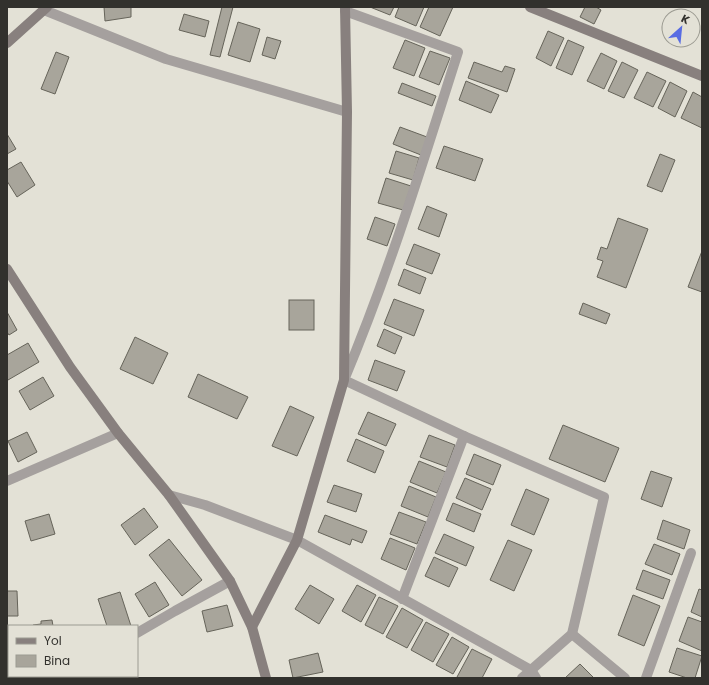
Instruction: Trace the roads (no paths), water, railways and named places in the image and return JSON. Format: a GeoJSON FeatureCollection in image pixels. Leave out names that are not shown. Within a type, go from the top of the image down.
{"type":"FeatureCollection","features":[{"type":"Feature","properties":{"kind":"street"},"geometry":{"type":"LineString","coordinates":[[530,7],[702,76]]}},
{"type":"Feature","properties":{"kind":"street"},"geometry":{"type":"LineString","coordinates":[[7,43],[46,9],[166,59],[347,112]]}},
{"type":"Feature","properties":{"kind":"street"},"geometry":{"type":"LineString","coordinates":[[252,627],[297,540],[344,380],[365,329],[421,167],[458,52],[345,9],[347,112],[344,380]]}},
{"type":"Feature","properties":{"kind":"street"},"geometry":{"type":"LineString","coordinates":[[7,269],[70,367],[118,433],[169,495],[230,581],[252,627],[266,678]]}},
{"type":"Feature","properties":{"kind":"street"},"geometry":{"type":"LineString","coordinates":[[344,380],[464,436],[604,497],[572,634],[534,674],[522,678]]}},
{"type":"Feature","properties":{"kind":"street"},"geometry":{"type":"LineString","coordinates":[[7,481],[118,433]]}},
{"type":"Feature","properties":{"kind":"street"},"geometry":{"type":"LineString","coordinates":[[402,599],[464,436]]}},
{"type":"Feature","properties":{"kind":"street"},"geometry":{"type":"LineString","coordinates":[[169,495],[205,505],[297,540],[534,674]]}},
{"type":"Feature","properties":{"kind":"street"},"geometry":{"type":"LineString","coordinates":[[646,678],[691,553]]}},
{"type":"Feature","properties":{"kind":"street"},"geometry":{"type":"LineString","coordinates":[[138,632],[230,581]]}},
{"type":"Feature","properties":{"kind":"street"},"geometry":{"type":"LineString","coordinates":[[572,634],[625,678]]}}]}
